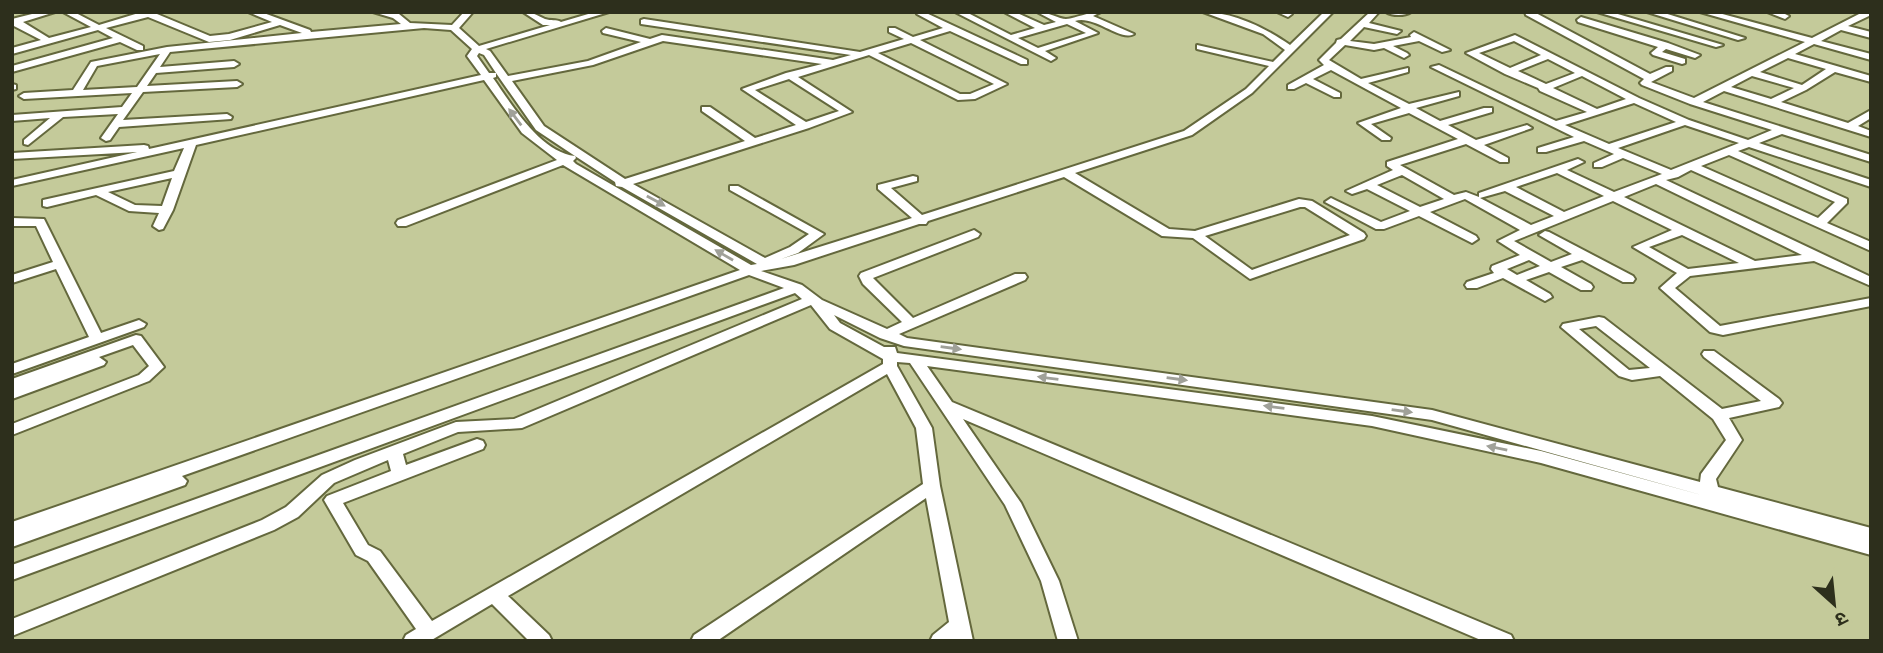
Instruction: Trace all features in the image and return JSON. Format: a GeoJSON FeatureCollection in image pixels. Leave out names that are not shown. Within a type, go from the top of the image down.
{"type":"FeatureCollection","features":[{"type":"Feature","properties":{"kind":"street"},"geometry":{"type":"LineString","coordinates":[[14,22],[51,12]]}},
{"type":"Feature","properties":{"kind":"street"},"geometry":{"type":"LineString","coordinates":[[66,12],[140,48]]}},
{"type":"Feature","properties":{"kind":"street"},"geometry":{"type":"LineString","coordinates":[[376,12],[396,16],[407,25]]}},
{"type":"Feature","properties":{"kind":"street"},"geometry":{"type":"LineString","coordinates":[[454,28],[469,12]]}},
{"type":"Feature","properties":{"kind":"street"},"geometry":{"type":"LineString","coordinates":[[527,12],[547,24],[584,13]]}},
{"type":"Feature","properties":{"kind":"street"},"geometry":{"type":"LineString","coordinates":[[605,12],[477,49],[472,56],[526,131],[565,161],[606,188],[776,268]]}},
{"type":"Feature","properties":{"kind":"street"},"geometry":{"type":"LineString","coordinates":[[959,12],[1051,58]]}},
{"type":"Feature","properties":{"kind":"street"},"geometry":{"type":"LineString","coordinates":[[1008,12],[1043,28]]}},
{"type":"Feature","properties":{"kind":"street"},"geometry":{"type":"LineString","coordinates":[[1037,51],[1094,33],[1041,12]]}},
{"type":"Feature","properties":{"kind":"street"},"geometry":{"type":"LineString","coordinates":[[1010,38],[1097,12]]}},
{"type":"Feature","properties":{"kind":"street"},"geometry":{"type":"LineString","coordinates":[[1206,12],[1266,32],[1290,48]]}},
{"type":"Feature","properties":{"kind":"street"},"geometry":{"type":"LineString","coordinates":[[12,529],[776,268],[1070,176],[1188,133],[1249,91],[1329,12]]}},
{"type":"Feature","properties":{"kind":"street"},"geometry":{"type":"LineString","coordinates":[[1375,12],[1324,59],[1332,67],[1504,160]]}},
{"type":"Feature","properties":{"kind":"street"},"geometry":{"type":"LineString","coordinates":[[1390,12],[1407,12]]}},
{"type":"Feature","properties":{"kind":"street"},"geometry":{"type":"LineString","coordinates":[[1601,12],[1719,46]]}},
{"type":"Feature","properties":{"kind":"street"},"geometry":{"type":"LineString","coordinates":[[1651,12],[1741,38]]}},
{"type":"Feature","properties":{"kind":"street"},"geometry":{"type":"LineString","coordinates":[[1629,34],[1685,12]]}},
{"type":"Feature","properties":{"kind":"street"},"geometry":{"type":"LineString","coordinates":[[1704,12],[1871,55]]}},
{"type":"Feature","properties":{"kind":"street"},"geometry":{"type":"LineString","coordinates":[[1719,12],[1734,14],[1813,40]]}},
{"type":"Feature","properties":{"kind":"street"},"geometry":{"type":"LineString","coordinates":[[1771,12],[1785,16]]}},
{"type":"Feature","properties":{"kind":"street"},"geometry":{"type":"LineString","coordinates":[[1694,102],[1870,12]]}},
{"type":"Feature","properties":{"kind":"street"},"geometry":{"type":"LineString","coordinates":[[12,51],[150,13],[209,39],[230,37],[278,23]]}},
{"type":"Feature","properties":{"kind":"street"},"geometry":{"type":"LineString","coordinates":[[255,13],[304,32],[328,34]]}},
{"type":"Feature","properties":{"kind":"street"},"geometry":{"type":"LineString","coordinates":[[1529,13],[1650,78]]}},
{"type":"Feature","properties":{"kind":"street"},"geometry":{"type":"LineString","coordinates":[[921,14],[1024,62]]}},
{"type":"Feature","properties":{"kind":"street"},"geometry":{"type":"LineString","coordinates":[[1086,16],[1130,34]]}},
{"type":"Feature","properties":{"kind":"street"},"geometry":{"type":"LineString","coordinates":[[1581,20],[1695,54]]}},
{"type":"Feature","properties":{"kind":"street"},"geometry":{"type":"LineString","coordinates":[[14,22],[48,41]]}},
{"type":"Feature","properties":{"kind":"street"},"geometry":{"type":"LineString","coordinates":[[644,22],[864,52],[958,97],[971,97],[1002,84],[892,30]]}},
{"type":"Feature","properties":{"kind":"street"},"geometry":{"type":"LineString","coordinates":[[1362,24],[1397,31]]}},
{"type":"Feature","properties":{"kind":"street"},"geometry":{"type":"LineString","coordinates":[[76,93],[94,64],[167,50],[407,25],[454,28],[477,49],[487,53],[540,128],[624,183],[776,268],[816,302],[835,326],[892,347],[917,362],[1372,421],[1541,457],[1871,548]]}},
{"type":"Feature","properties":{"kind":"street"},"geometry":{"type":"LineString","coordinates":[[1840,27],[1871,35]]}},
{"type":"Feature","properties":{"kind":"street"},"geometry":{"type":"LineString","coordinates":[[12,183],[191,145],[485,76],[590,64],[682,28]]}},
{"type":"Feature","properties":{"kind":"street"},"geometry":{"type":"LineString","coordinates":[[805,126],[747,90],[830,62],[951,28]]}},
{"type":"Feature","properties":{"kind":"street"},"geometry":{"type":"LineString","coordinates":[[606,31],[651,42]]}},
{"type":"Feature","properties":{"kind":"street"},"geometry":{"type":"LineString","coordinates":[[1340,42],[1371,47],[1417,36],[1446,50]]}},
{"type":"Feature","properties":{"kind":"street"},"geometry":{"type":"LineString","coordinates":[[662,38],[830,62]]}},
{"type":"Feature","properties":{"kind":"street"},"geometry":{"type":"LineString","coordinates":[[1594,111],[1471,53],[1513,38],[1635,100],[1685,122],[1866,183]]}},
{"type":"Feature","properties":{"kind":"street"},"geometry":{"type":"LineString","coordinates":[[12,69],[120,39]]}},
{"type":"Feature","properties":{"kind":"street"},"geometry":{"type":"LineString","coordinates":[[1385,45],[1404,55]]}},
{"type":"Feature","properties":{"kind":"street"},"geometry":{"type":"LineString","coordinates":[[1665,45],[1656,53],[1682,61]]}},
{"type":"Feature","properties":{"kind":"street"},"geometry":{"type":"LineString","coordinates":[[1200,47],[1275,65]]}},
{"type":"Feature","properties":{"kind":"street"},"geometry":{"type":"LineString","coordinates":[[96,150],[167,50]]}},
{"type":"Feature","properties":{"kind":"street"},"geometry":{"type":"LineString","coordinates":[[1785,54],[1871,79]]}},
{"type":"Feature","properties":{"kind":"street"},"geometry":{"type":"LineString","coordinates":[[1508,72],[1547,56]]}},
{"type":"Feature","properties":{"kind":"street"},"geometry":{"type":"LineString","coordinates":[[154,70],[234,64]]}},
{"type":"Feature","properties":{"kind":"street"},"geometry":{"type":"LineString","coordinates":[[1292,87],[1324,68],[1332,67]]}},
{"type":"Feature","properties":{"kind":"street"},"geometry":{"type":"LineString","coordinates":[[1436,67],[1555,125],[1674,175]]}},
{"type":"Feature","properties":{"kind":"street"},"geometry":{"type":"LineString","coordinates":[[1773,102],[1834,68]]}},
{"type":"Feature","properties":{"kind":"street"},"geometry":{"type":"LineString","coordinates":[[1669,69],[1645,83],[1694,102],[1871,159]]}},
{"type":"Feature","properties":{"kind":"street"},"geometry":{"type":"LineString","coordinates":[[1359,82],[1405,70]]}},
{"type":"Feature","properties":{"kind":"street"},"geometry":{"type":"LineString","coordinates":[[1543,89],[1559,79],[1582,73]]}},
{"type":"Feature","properties":{"kind":"street"},"geometry":{"type":"LineString","coordinates":[[1752,73],[1802,88]]}},
{"type":"Feature","properties":{"kind":"street"},"geometry":{"type":"LineString","coordinates":[[606,188],[847,111],[789,75]]}},
{"type":"Feature","properties":{"kind":"street"},"geometry":{"type":"LineString","coordinates":[[1306,79],[1337,95]]}},
{"type":"Feature","properties":{"kind":"street"},"geometry":{"type":"LineString","coordinates":[[24,96],[237,84]]}},
{"type":"Feature","properties":{"kind":"street"},"geometry":{"type":"LineString","coordinates":[[1722,88],[1871,134]]}},
{"type":"Feature","properties":{"kind":"street"},"geometry":{"type":"LineString","coordinates":[[1386,138],[1363,123],[1456,94]]}},
{"type":"Feature","properties":{"kind":"street"},"geometry":{"type":"LineString","coordinates":[[1555,125],[1635,100]]}},
{"type":"Feature","properties":{"kind":"street"},"geometry":{"type":"LineString","coordinates":[[706,109],[754,142]]}},
{"type":"Feature","properties":{"kind":"street"},"geometry":{"type":"LineString","coordinates":[[12,118],[126,110]]}},
{"type":"Feature","properties":{"kind":"street"},"geometry":{"type":"LineString","coordinates":[[1438,124],[1488,110]]}},
{"type":"Feature","properties":{"kind":"street"},"geometry":{"type":"LineString","coordinates":[[1850,127],[1871,113]]}},
{"type":"Feature","properties":{"kind":"street"},"geometry":{"type":"LineString","coordinates":[[12,157],[60,115]]}},
{"type":"Feature","properties":{"kind":"street"},"geometry":{"type":"LineString","coordinates":[[116,124],[227,117]]}},
{"type":"Feature","properties":{"kind":"street"},"geometry":{"type":"LineString","coordinates":[[1610,147],[1685,122]]}},
{"type":"Feature","properties":{"kind":"street"},"geometry":{"type":"LineString","coordinates":[[1452,199],[1391,164],[1527,128]]}},
{"type":"Feature","properties":{"kind":"street"},"geometry":{"type":"LineString","coordinates":[[1586,287],[1504,241],[1782,130]]}},
{"type":"Feature","properties":{"kind":"street"},"geometry":{"type":"LineString","coordinates":[[1542,150],[1585,137]]}},
{"type":"Feature","properties":{"kind":"street"},"geometry":{"type":"LineString","coordinates":[[12,157],[191,145]]}},
{"type":"Feature","properties":{"kind":"street"},"geometry":{"type":"LineString","coordinates":[[159,226],[191,145]]}},
{"type":"Feature","properties":{"kind":"street"},"geometry":{"type":"LineString","coordinates":[[12,178],[157,148]]}},
{"type":"Feature","properties":{"kind":"street"},"geometry":{"type":"LineString","coordinates":[[1731,152],[1843,201]]}},
{"type":"Feature","properties":{"kind":"street"},"geometry":{"type":"LineString","coordinates":[[1598,165],[1625,153]]}},
{"type":"Feature","properties":{"kind":"street"},"geometry":{"type":"LineString","coordinates":[[402,223],[579,155]]}},
{"type":"Feature","properties":{"kind":"street"},"geometry":{"type":"LineString","coordinates":[[1483,195],[1578,162]]}},
{"type":"Feature","properties":{"kind":"street"},"geometry":{"type":"LineString","coordinates":[[1694,167],[1871,247]]}},
{"type":"Feature","properties":{"kind":"street"},"geometry":{"type":"LineString","coordinates":[[1557,169],[1751,264]]}},
{"type":"Feature","properties":{"kind":"street"},"geometry":{"type":"LineString","coordinates":[[1352,191],[1401,171]]}},
{"type":"Feature","properties":{"kind":"street"},"geometry":{"type":"LineString","coordinates":[[47,203],[179,173]]}},
{"type":"Feature","properties":{"kind":"street"},"geometry":{"type":"LineString","coordinates":[[1070,176],[1166,233],[1196,235],[1300,203],[1308,204],[1360,236],[1251,275],[1196,235]]}},
{"type":"Feature","properties":{"kind":"street"},"geometry":{"type":"LineString","coordinates":[[913,180],[882,187],[922,221]]}},
{"type":"Feature","properties":{"kind":"street"},"geometry":{"type":"LineString","coordinates":[[1659,181],[1816,257],[1870,280]]}},
{"type":"Feature","properties":{"kind":"street"},"geometry":{"type":"LineString","coordinates":[[1819,224],[1866,183]]}},
{"type":"Feature","properties":{"kind":"street"},"geometry":{"type":"LineString","coordinates":[[1367,185],[1472,239]]}},
{"type":"Feature","properties":{"kind":"street"},"geometry":{"type":"LineString","coordinates":[[1506,187],[1564,217]]}},
{"type":"Feature","properties":{"kind":"street"},"geometry":{"type":"LineString","coordinates":[[12,628],[268,525],[292,512],[328,479],[399,443],[776,268],[818,234],[734,188]]}},
{"type":"Feature","properties":{"kind":"street"},"geometry":{"type":"LineString","coordinates":[[97,191],[132,208],[167,210]]}},
{"type":"Feature","properties":{"kind":"street"},"geometry":{"type":"LineString","coordinates":[[1331,202],[1377,226],[1452,199],[1469,196],[1530,230]]}},
{"type":"Feature","properties":{"kind":"street"},"geometry":{"type":"LineString","coordinates":[[12,222],[40,222],[97,339]]}},
{"type":"Feature","properties":{"kind":"street"},"geometry":{"type":"LineString","coordinates":[[1680,231],[1639,247],[1686,273]]}},
{"type":"Feature","properties":{"kind":"street"},"geometry":{"type":"LineString","coordinates":[[912,324],[866,276],[974,234]]}},
{"type":"Feature","properties":{"kind":"street"},"geometry":{"type":"LineString","coordinates":[[1545,234],[1628,279]]}},
{"type":"Feature","properties":{"kind":"street"},"geometry":{"type":"LineString","coordinates":[[1472,285],[1549,267],[1582,255]]}},
{"type":"Feature","properties":{"kind":"street"},"geometry":{"type":"LineString","coordinates":[[1529,256],[1497,268],[1545,297]]}},
{"type":"Feature","properties":{"kind":"street"},"geometry":{"type":"LineString","coordinates":[[1816,257],[1686,273],[1667,288],[1715,329],[1723,331],[1871,302]]}},
{"type":"Feature","properties":{"kind":"street"},"geometry":{"type":"LineString","coordinates":[[12,279],[59,264]]}},
{"type":"Feature","properties":{"kind":"street"},"geometry":{"type":"LineString","coordinates":[[477,445],[333,500],[362,550],[374,555],[421,636],[494,594],[892,347],[912,324],[1020,277]]}},
{"type":"Feature","properties":{"kind":"street"},"geometry":{"type":"LineString","coordinates":[[12,573],[399,443],[456,427],[516,424],[816,302]]}},
{"type":"Feature","properties":{"kind":"street"},"geometry":{"type":"LineString","coordinates":[[1662,371],[1632,375],[1623,373],[1568,327],[1597,320],[1719,415],[1734,440],[1707,478],[1711,492]]}},
{"type":"Feature","properties":{"kind":"street"},"geometry":{"type":"LineString","coordinates":[[12,369],[139,324]]}},
{"type":"Feature","properties":{"kind":"street"},"geometry":{"type":"LineString","coordinates":[[12,384],[132,339],[139,339],[157,367],[152,374],[12,430]]}},
{"type":"Feature","properties":{"kind":"street"},"geometry":{"type":"LineString","coordinates":[[12,540],[553,344]]}},
{"type":"Feature","properties":{"kind":"street"},"geometry":{"type":"LineString","coordinates":[[12,394],[143,345]]}},
{"type":"Feature","properties":{"kind":"street"},"geometry":{"type":"LineString","coordinates":[[892,347],[925,428],[932,486],[961,633],[940,641]]}},
{"type":"Feature","properties":{"kind":"street"},"geometry":{"type":"LineString","coordinates":[[892,347],[1432,415],[1871,535]]}},
{"type":"Feature","properties":{"kind":"street"},"geometry":{"type":"LineString","coordinates":[[1709,354],[1774,403],[1719,415]]}},
{"type":"Feature","properties":{"kind":"street"},"geometry":{"type":"LineString","coordinates":[[917,362],[1012,503],[1050,581],[1068,641]]}},
{"type":"Feature","properties":{"kind":"street"},"geometry":{"type":"LineString","coordinates":[[944,405],[1504,641]]}},
{"type":"Feature","properties":{"kind":"street"},"geometry":{"type":"LineString","coordinates":[[399,443],[400,474]]}},
{"type":"Feature","properties":{"kind":"street"},"geometry":{"type":"LineString","coordinates":[[701,641],[932,486]]}},
{"type":"Feature","properties":{"kind":"street"},"geometry":{"type":"LineString","coordinates":[[494,594],[542,641]]}}]}
